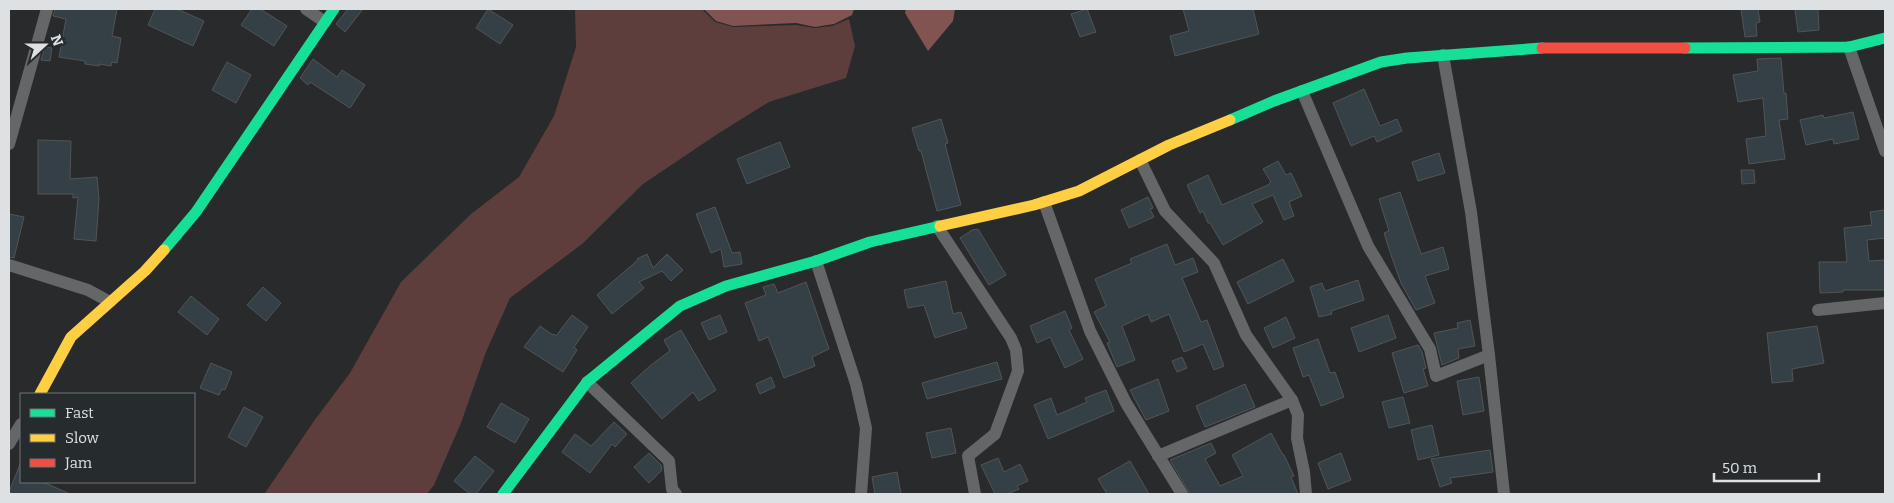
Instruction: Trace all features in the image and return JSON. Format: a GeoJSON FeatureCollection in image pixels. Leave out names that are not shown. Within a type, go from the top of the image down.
{"type":"FeatureCollection","features":[{"type":"Feature","properties":{"kind":"street"},"geometry":{"type":"LineString","coordinates":[[9,144],[47,9]]}},
{"type":"Feature","properties":{"kind":"street"},"geometry":{"type":"LineString","coordinates":[[306,9],[325,22]]}},
{"type":"Feature","properties":{"kind":"street"},"geometry":{"type":"LineString","coordinates":[[41,393],[71,337],[145,271],[196,212],[334,9]]}},
{"type":"Feature","properties":{"kind":"street"},"geometry":{"type":"LineString","coordinates":[[503,494],[588,382],[606,365],[680,306],[726,286],[816,261],[870,242],[1044,202],[1079,191],[1169,145],[1274,101],[1382,62],[1407,58],[1544,48],[1848,47],[1885,38]]}},
{"type":"Feature","properties":{"kind":"street"},"geometry":{"type":"LineString","coordinates":[[1848,47],[1885,151]]}},
{"type":"Feature","properties":{"kind":"street"},"geometry":{"type":"LineString","coordinates":[[1443,56],[1471,212],[1504,494]]}},
{"type":"Feature","properties":{"kind":"street"},"geometry":{"type":"LineString","coordinates":[[1302,91],[1368,246],[1430,349],[1436,376],[1489,355]]}},
{"type":"Feature","properties":{"kind":"street"},"geometry":{"type":"LineString","coordinates":[[1140,160],[1165,211],[1214,264],[1246,335],[1292,400],[1298,415],[1297,438],[1304,472],[1306,494]]}},
{"type":"Feature","properties":{"kind":"street"},"geometry":{"type":"LineString","coordinates":[[1044,202],[1090,331],[1126,403],[1182,494]]}},
{"type":"Feature","properties":{"kind":"street"},"geometry":{"type":"LineString","coordinates":[[937,226],[1011,338],[1016,350],[1018,371],[996,434],[968,456],[974,494]]}},
{"type":"Feature","properties":{"kind":"street"},"geometry":{"type":"LineString","coordinates":[[816,261],[856,384],[866,428],[861,494]]}},
{"type":"Feature","properties":{"kind":"street"},"geometry":{"type":"LineString","coordinates":[[9,265],[88,290],[110,302]]}},
{"type":"Feature","properties":{"kind":"street"},"geometry":{"type":"LineString","coordinates":[[1818,310],[1885,303]]}},
{"type":"Feature","properties":{"kind":"street"},"geometry":{"type":"LineString","coordinates":[[588,382],[670,461],[672,489],[676,494]]}},
{"type":"Feature","properties":{"kind":"street"},"geometry":{"type":"LineString","coordinates":[[1158,456],[1292,400]]}},
{"type":"Feature","properties":{"kind":"street"},"geometry":{"type":"LineString","coordinates":[[9,444],[20,426]]}},
{"type":"Feature","properties":{"kind":"shaded area"},"geometry":{"type":"Polygon","coordinates":[[[575,9],[702,9],[715,22],[733,27],[796,25],[815,28],[832,26],[849,19],[855,46],[846,78],[769,102],[719,133],[643,184],[582,244],[510,298],[486,352],[461,423],[434,485],[427,494],[266,494],[314,421],[350,373],[401,282],[471,214],[519,177],[554,116],[576,47],[575,9]]]}},
{"type":"Feature","properties":{"kind":"shaded area"},"geometry":{"type":"Polygon","coordinates":[[[704,9],[854,9],[852,15],[834,24],[815,27],[796,23],[733,26],[716,21],[704,9]]]}},
{"type":"Feature","properties":{"kind":"shaded area"},"geometry":{"type":"Polygon","coordinates":[[[906,9],[955,9],[953,21],[928,51],[905,13],[906,9]]]}},
{"type":"Feature","properties":{"kind":"building"},"geometry":{"type":"Polygon","coordinates":[[[55,9],[117,9],[112,36],[121,38],[117,63],[112,62],[111,66],[99,64],[99,66],[85,64],[85,61],[59,57],[66,19],[53,16],[55,9]]]}},
{"type":"Feature","properties":{"kind":"building"},"geometry":{"type":"Polygon","coordinates":[[[155,9],[177,9],[204,21],[193,46],[148,25],[155,9]]]}},
{"type":"Feature","properties":{"kind":"building"},"geometry":{"type":"Polygon","coordinates":[[[252,9],[260,9],[287,26],[274,46],[241,25],[252,9]]]}},
{"type":"Feature","properties":{"kind":"building"},"geometry":{"type":"Polygon","coordinates":[[[348,9],[363,9],[345,32],[336,24],[348,9]]]}},
{"type":"Feature","properties":{"kind":"building"},"geometry":{"type":"Polygon","coordinates":[[[488,9],[513,25],[500,44],[476,28],[488,9]]]}},
{"type":"Feature","properties":{"kind":"building"},"geometry":{"type":"Polygon","coordinates":[[[1087,9],[1096,32],[1080,37],[1071,14],[1087,9]]]}},
{"type":"Feature","properties":{"kind":"building"},"geometry":{"type":"Polygon","coordinates":[[[1183,9],[1253,9],[1259,34],[1175,56],[1170,36],[1189,31],[1183,9]]]}},
{"type":"Feature","properties":{"kind":"building"},"geometry":{"type":"Polygon","coordinates":[[[1741,9],[1758,9],[1760,22],[1756,23],[1757,36],[1745,37],[1741,9]]]}},
{"type":"Feature","properties":{"kind":"building"},"geometry":{"type":"Polygon","coordinates":[[[1795,9],[1818,9],[1819,30],[1798,32],[1795,9]]]}},
{"type":"Feature","properties":{"kind":"building"},"geometry":{"type":"Polygon","coordinates":[[[45,47],[52,48],[50,61],[41,60],[45,47]]]}},
{"type":"Feature","properties":{"kind":"building"},"geometry":{"type":"Polygon","coordinates":[[[1781,58],[1788,119],[1779,120],[1785,159],[1749,164],[1746,139],[1766,136],[1763,98],[1738,102],[1733,75],[1758,71],[1757,59],[1781,58]]]}},
{"type":"Feature","properties":{"kind":"building"},"geometry":{"type":"Polygon","coordinates":[[[313,59],[337,77],[342,70],[365,85],[350,108],[310,82],[308,85],[300,78],[313,59]]]}},
{"type":"Feature","properties":{"kind":"building"},"geometry":{"type":"Polygon","coordinates":[[[227,62],[251,75],[236,103],[212,90],[227,62]]]}},
{"type":"Feature","properties":{"kind":"building"},"geometry":{"type":"Polygon","coordinates":[[[1364,89],[1380,126],[1397,119],[1402,131],[1377,142],[1374,136],[1351,146],[1333,103],[1364,89]]]}},
{"type":"Feature","properties":{"kind":"building"},"geometry":{"type":"Polygon","coordinates":[[[1853,112],[1859,139],[1834,144],[1833,139],[1806,145],[1800,120],[1823,115],[1824,118],[1853,112]]]}},
{"type":"Feature","properties":{"kind":"building"},"geometry":{"type":"Polygon","coordinates":[[[941,119],[948,143],[945,144],[961,205],[937,211],[921,151],[919,151],[912,128],[941,119]]]}},
{"type":"Feature","properties":{"kind":"building"},"geometry":{"type":"Polygon","coordinates":[[[38,140],[71,141],[70,179],[97,177],[99,199],[96,241],[74,239],[78,197],[73,198],[73,194],[38,194],[38,140]]]}},
{"type":"Feature","properties":{"kind":"building"},"geometry":{"type":"Polygon","coordinates":[[[780,142],[790,167],[747,184],[737,159],[780,142]]]}},
{"type":"Feature","properties":{"kind":"building"},"geometry":{"type":"Polygon","coordinates":[[[1439,153],[1445,173],[1418,181],[1412,162],[1439,153]]]}},
{"type":"Feature","properties":{"kind":"building"},"geometry":{"type":"Polygon","coordinates":[[[1278,161],[1286,175],[1291,173],[1302,196],[1289,202],[1294,216],[1284,220],[1273,195],[1252,204],[1263,222],[1223,245],[1210,223],[1208,223],[1203,211],[1200,213],[1187,185],[1208,175],[1222,205],[1268,185],[1271,182],[1263,169],[1278,161]]]}},
{"type":"Feature","properties":{"kind":"building"},"geometry":{"type":"Polygon","coordinates":[[[1741,170],[1754,170],[1755,183],[1742,184],[1741,170]]]}},
{"type":"Feature","properties":{"kind":"building"},"geometry":{"type":"Polygon","coordinates":[[[1400,192],[1421,254],[1443,247],[1449,269],[1425,276],[1435,303],[1416,310],[1401,283],[1391,255],[1384,233],[1389,231],[1379,199],[1400,192]]]}},
{"type":"Feature","properties":{"kind":"building"},"geometry":{"type":"Polygon","coordinates":[[[1148,197],[1153,208],[1150,209],[1154,217],[1129,228],[1121,210],[1148,197]]]}},
{"type":"Feature","properties":{"kind":"building"},"geometry":{"type":"Polygon","coordinates":[[[715,207],[732,253],[740,252],[742,264],[724,267],[721,249],[711,253],[696,214],[715,207]]]}},
{"type":"Feature","properties":{"kind":"building"},"geometry":{"type":"Polygon","coordinates":[[[1885,210],[1885,238],[1867,240],[1869,261],[1885,260],[1885,290],[1843,290],[1843,292],[1820,293],[1819,262],[1847,262],[1844,228],[1872,225],[1870,212],[1885,210]]]}},
{"type":"Feature","properties":{"kind":"building"},"geometry":{"type":"Polygon","coordinates":[[[9,214],[24,217],[14,258],[9,257],[9,214]]]}},
{"type":"Feature","properties":{"kind":"building"},"geometry":{"type":"Polygon","coordinates":[[[978,229],[1006,275],[989,285],[960,238],[972,230],[978,229]]]}},
{"type":"Feature","properties":{"kind":"building"},"geometry":{"type":"Polygon","coordinates":[[[1167,244],[1175,265],[1193,258],[1198,272],[1182,278],[1201,322],[1207,320],[1224,366],[1214,370],[1203,344],[1184,352],[1169,314],[1151,322],[1148,314],[1122,326],[1135,360],[1117,367],[1107,343],[1110,342],[1094,312],[1106,306],[1095,279],[1132,263],[1130,259],[1167,244]]]}},
{"type":"Feature","properties":{"kind":"building"},"geometry":{"type":"Polygon","coordinates":[[[647,254],[653,268],[667,254],[683,270],[671,281],[662,271],[639,282],[644,288],[612,314],[597,295],[637,259],[647,254]]]}},
{"type":"Feature","properties":{"kind":"building"},"geometry":{"type":"Polygon","coordinates":[[[1283,259],[1294,281],[1248,304],[1237,282],[1283,259]]]}},
{"type":"Feature","properties":{"kind":"building"},"geometry":{"type":"Polygon","coordinates":[[[1358,280],[1364,300],[1331,311],[1332,314],[1319,317],[1310,287],[1322,283],[1325,291],[1358,280]]]}},
{"type":"Feature","properties":{"kind":"building"},"geometry":{"type":"Polygon","coordinates":[[[946,281],[953,314],[961,312],[967,328],[935,338],[924,305],[908,308],[904,290],[946,281]]]}},
{"type":"Feature","properties":{"kind":"building"},"geometry":{"type":"Polygon","coordinates":[[[806,282],[829,349],[812,357],[815,366],[784,378],[768,337],[759,341],[745,303],[766,295],[763,287],[774,284],[778,293],[806,282]]]}},
{"type":"Feature","properties":{"kind":"building"},"geometry":{"type":"Polygon","coordinates":[[[263,287],[281,303],[266,321],[247,305],[263,287]]]}},
{"type":"Feature","properties":{"kind":"building"},"geometry":{"type":"Polygon","coordinates":[[[191,296],[219,319],[207,335],[178,312],[191,296]]]}},
{"type":"Feature","properties":{"kind":"building"},"geometry":{"type":"Polygon","coordinates":[[[1065,311],[1072,328],[1069,330],[1083,359],[1065,368],[1050,337],[1037,343],[1030,326],[1065,311]]]}},
{"type":"Feature","properties":{"kind":"building"},"geometry":{"type":"Polygon","coordinates":[[[572,315],[588,327],[574,347],[577,350],[563,372],[524,347],[540,326],[556,336],[572,315]]]}},
{"type":"Feature","properties":{"kind":"building"},"geometry":{"type":"Polygon","coordinates":[[[720,315],[727,332],[709,340],[701,323],[720,315]]]}},
{"type":"Feature","properties":{"kind":"building"},"geometry":{"type":"Polygon","coordinates":[[[1388,315],[1396,338],[1359,352],[1351,328],[1388,315]]]}},
{"type":"Feature","properties":{"kind":"building"},"geometry":{"type":"Polygon","coordinates":[[[1286,317],[1295,338],[1273,348],[1264,328],[1286,317]]]}},
{"type":"Feature","properties":{"kind":"building"},"geometry":{"type":"Polygon","coordinates":[[[1470,320],[1475,346],[1458,349],[1459,358],[1442,365],[1434,333],[1458,328],[1457,323],[1470,320]]]}},
{"type":"Feature","properties":{"kind":"building"},"geometry":{"type":"Polygon","coordinates":[[[1817,326],[1824,363],[1792,369],[1793,381],[1772,383],[1767,333],[1817,326]]]}},
{"type":"Feature","properties":{"kind":"building"},"geometry":{"type":"Polygon","coordinates":[[[681,330],[716,390],[699,401],[693,392],[662,419],[631,383],[670,351],[664,340],[681,330]]]}},
{"type":"Feature","properties":{"kind":"building"},"geometry":{"type":"Polygon","coordinates":[[[1318,339],[1330,373],[1335,372],[1344,397],[1321,406],[1309,375],[1303,377],[1293,348],[1318,339]]]}},
{"type":"Feature","properties":{"kind":"building"},"geometry":{"type":"Polygon","coordinates":[[[1418,345],[1426,368],[1423,369],[1428,386],[1404,393],[1392,353],[1418,345]]]}},
{"type":"Feature","properties":{"kind":"building"},"geometry":{"type":"Polygon","coordinates":[[[1182,357],[1187,368],[1177,372],[1172,361],[1182,357]]]}},
{"type":"Feature","properties":{"kind":"building"},"geometry":{"type":"Polygon","coordinates":[[[997,362],[1002,379],[927,399],[922,383],[997,362]]]}},
{"type":"Feature","properties":{"kind":"building"},"geometry":{"type":"Polygon","coordinates":[[[211,363],[232,372],[225,390],[222,389],[219,395],[200,388],[211,363]]]}},
{"type":"Feature","properties":{"kind":"building"},"geometry":{"type":"Polygon","coordinates":[[[771,377],[775,387],[760,394],[756,384],[771,377]]]}},
{"type":"Feature","properties":{"kind":"building"},"geometry":{"type":"Polygon","coordinates":[[[1479,377],[1484,411],[1463,415],[1457,381],[1479,377]]]}},
{"type":"Feature","properties":{"kind":"building"},"geometry":{"type":"Polygon","coordinates":[[[1158,379],[1169,411],[1146,420],[1130,390],[1158,379]]]}},
{"type":"Feature","properties":{"kind":"building"},"geometry":{"type":"Polygon","coordinates":[[[1245,384],[1255,407],[1205,427],[1196,406],[1245,384]]]}},
{"type":"Feature","properties":{"kind":"building"},"geometry":{"type":"Polygon","coordinates":[[[1106,390],[1114,411],[1048,439],[1034,405],[1051,398],[1057,415],[1087,402],[1085,398],[1106,390]]]}},
{"type":"Feature","properties":{"kind":"building"},"geometry":{"type":"Polygon","coordinates":[[[1403,397],[1410,423],[1389,428],[1382,402],[1403,397]]]}},
{"type":"Feature","properties":{"kind":"building"},"geometry":{"type":"Polygon","coordinates":[[[501,403],[529,419],[515,443],[487,427],[501,403]]]}},
{"type":"Feature","properties":{"kind":"building"},"geometry":{"type":"Polygon","coordinates":[[[244,407],[263,417],[246,447],[228,437],[244,407]]]}},
{"type":"Feature","properties":{"kind":"building"},"geometry":{"type":"Polygon","coordinates":[[[614,422],[627,434],[615,447],[612,444],[590,473],[562,452],[575,434],[591,446],[614,422]]]}},
{"type":"Feature","properties":{"kind":"building"},"geometry":{"type":"Polygon","coordinates":[[[1432,425],[1439,455],[1418,460],[1411,430],[1432,425]]]}},
{"type":"Feature","properties":{"kind":"building"},"geometry":{"type":"Polygon","coordinates":[[[951,428],[956,453],[932,458],[926,433],[951,428]]]}},
{"type":"Feature","properties":{"kind":"building"},"geometry":{"type":"Polygon","coordinates":[[[1271,433],[1294,476],[1291,477],[1298,494],[1190,494],[1170,460],[1211,443],[1216,453],[1205,459],[1220,486],[1243,476],[1232,455],[1271,433]]]}},
{"type":"Feature","properties":{"kind":"building"},"geometry":{"type":"Polygon","coordinates":[[[1490,450],[1493,472],[1450,478],[1452,483],[1440,487],[1431,459],[1490,450]]]}},
{"type":"Feature","properties":{"kind":"building"},"geometry":{"type":"Polygon","coordinates":[[[649,453],[661,465],[662,470],[649,483],[634,467],[649,453]]]}},
{"type":"Feature","properties":{"kind":"building"},"geometry":{"type":"Polygon","coordinates":[[[1341,453],[1351,480],[1328,489],[1318,463],[1341,453]]]}},
{"type":"Feature","properties":{"kind":"building"},"geometry":{"type":"Polygon","coordinates":[[[475,456],[494,471],[476,494],[470,494],[454,481],[475,456]]]}},
{"type":"Feature","properties":{"kind":"building"},"geometry":{"type":"Polygon","coordinates":[[[998,458],[1004,472],[1020,464],[1028,481],[1017,486],[1019,489],[1007,494],[995,494],[981,465],[998,458]]]}},
{"type":"Feature","properties":{"kind":"building"},"geometry":{"type":"Polygon","coordinates":[[[1130,461],[1149,494],[1107,494],[1098,479],[1130,461]]]}},
{"type":"Feature","properties":{"kind":"building"},"geometry":{"type":"Polygon","coordinates":[[[20,464],[20,483],[45,483],[70,494],[14,494],[9,492],[20,464]]]}},
{"type":"Feature","properties":{"kind":"building"},"geometry":{"type":"Polygon","coordinates":[[[897,472],[901,494],[875,494],[872,477],[897,472]]]}},
{"type":"Feature","properties":{"kind":"traffic: fast"},"geometry":{"type":"LineString","coordinates":[[164,250],[196,212],[334,9]]}},
{"type":"Feature","properties":{"kind":"traffic: fast"},"geometry":{"type":"LineString","coordinates":[[1685,48],[1849,47],[1885,38]]}},
{"type":"Feature","properties":{"kind":"traffic: fast"},"geometry":{"type":"LineString","coordinates":[[1230,120],[1274,101],[1381,62],[1407,58],[1542,48]]}},
{"type":"Feature","properties":{"kind":"traffic: fast"},"geometry":{"type":"LineString","coordinates":[[503,494],[587,382],[680,306],[726,286],[816,261],[870,242],[940,226]]}},
{"type":"Feature","properties":{"kind":"traffic: slow"},"geometry":{"type":"LineString","coordinates":[[940,226],[1034,205],[1079,191],[1169,145],[1230,120]]}},
{"type":"Feature","properties":{"kind":"traffic: slow"},"geometry":{"type":"LineString","coordinates":[[41,393],[71,337],[145,271],[164,250]]}},
{"type":"Feature","properties":{"kind":"traffic: jam"},"geometry":{"type":"LineString","coordinates":[[1542,48],[1685,48]]}}]}
